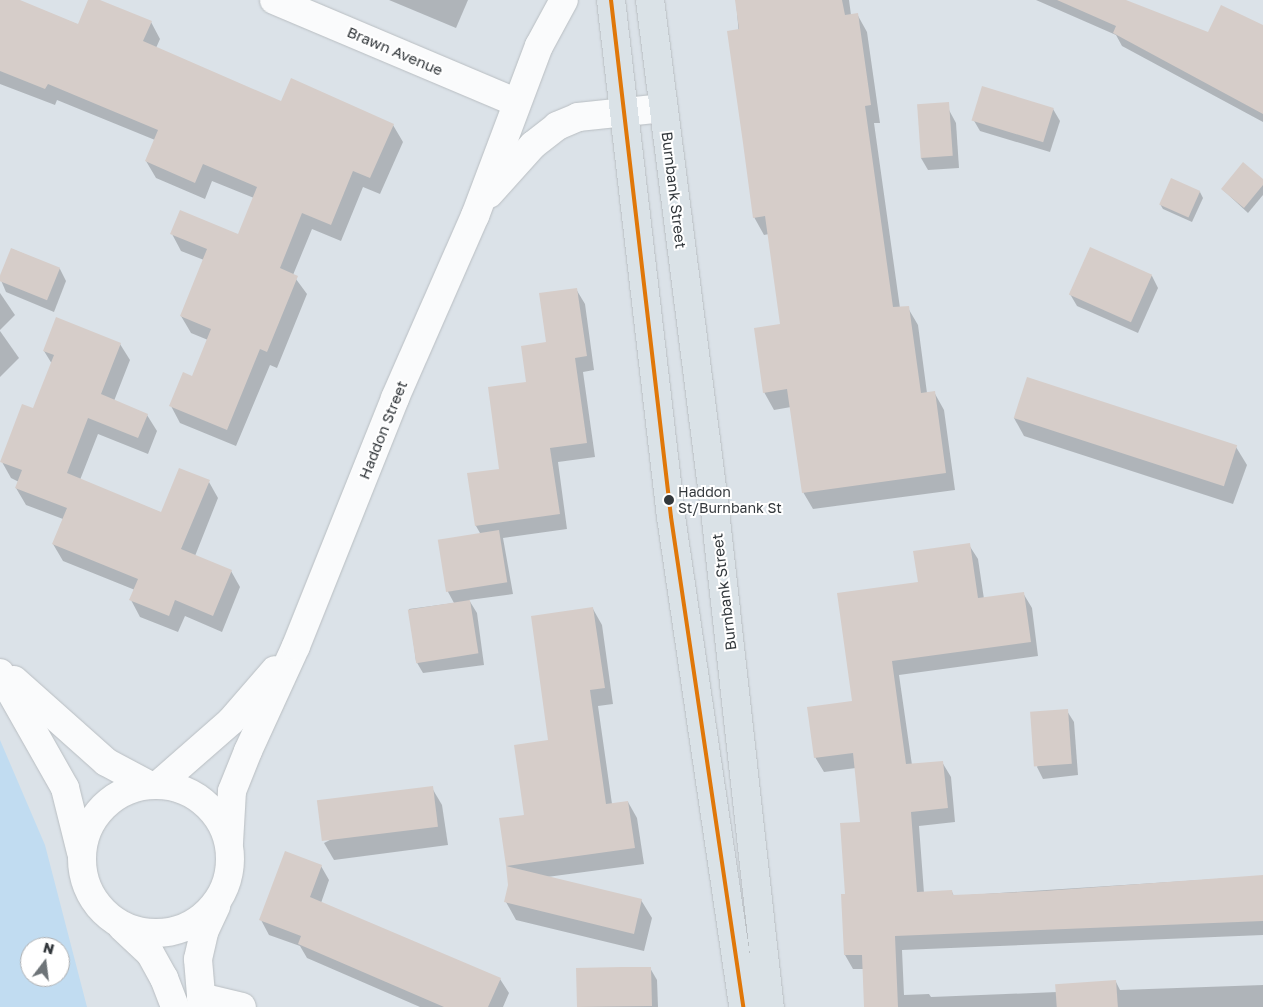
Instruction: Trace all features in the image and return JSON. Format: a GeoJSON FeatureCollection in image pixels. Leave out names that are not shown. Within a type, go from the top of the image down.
{"type":"FeatureCollection","features":[{"type":"Feature","properties":{"kind":"main road"},"geometry":{"type":"LineString","coordinates":[[612,0],[671,517],[744,1007]]}},
{"type":"Feature","properties":{"kind":"main road","name":"Burnbank Street"},"geometry":{"type":"LineString","coordinates":[[646,2],[664,108],[715,511],[770,1007]]}},
{"type":"Feature","properties":{"kind":"street","name":"Brawn Avenue"},"geometry":{"type":"LineString","coordinates":[[274,0],[516,102]]}},
{"type":"Feature","properties":{"kind":"street","name":"Haddon Street"},"geometry":{"type":"LineString","coordinates":[[229,843],[232,791],[296,646],[395,398],[475,216],[516,102],[554,15],[564,0]]}},
{"type":"Feature","properties":{"kind":"street","name":"Haddon Street"},"geometry":{"type":"LineString","coordinates":[[475,216],[508,170],[557,126],[578,117],[664,108]]}},
{"type":"Feature","properties":{"kind":"street","name":"Haddon Street"},"geometry":{"type":"LineString","coordinates":[[154,785],[231,721],[296,646]]}},
{"type":"Feature","properties":{"kind":"street"},"geometry":{"type":"LineString","coordinates":[[0,667],[106,762],[154,785],[182,790],[203,802],[219,820],[229,843],[231,863],[227,884],[217,903],[201,945],[198,959],[201,1002],[242,1007]]}},
{"type":"Feature","properties":{"kind":"street"},"geometry":{"type":"LineString","coordinates":[[0,674],[65,788],[82,858],[86,884],[98,906],[150,953],[164,978],[175,1007]]}},
{"type":"Feature","properties":{"kind":"street"},"geometry":{"type":"LineString","coordinates":[[82,858],[85,837],[94,817],[109,802],[128,790],[154,785]]}},
{"type":"Feature","properties":{"kind":"street"},"geometry":{"type":"LineString","coordinates":[[118,923],[144,933],[171,932],[197,922],[217,903]]}},
{"type":"Feature","properties":{"kind":"shaded area"},"geometry":{"type":"Polygon","coordinates":[[[0,740],[45,845],[69,937],[20,937],[20,987],[70,987],[70,941],[87,1007],[0,1007],[0,740]]]}},
{"type":"Feature","properties":{"kind":"building"},"geometry":{"type":"Polygon","coordinates":[[[0,0],[20,0],[78,24],[88,0],[100,0],[152,21],[143,41],[281,101],[291,78],[394,124],[370,178],[353,171],[331,225],[302,213],[280,268],[298,276],[267,352],[260,349],[227,430],[169,406],[183,372],[192,376],[211,329],[180,316],[207,249],[170,234],[180,210],[238,234],[257,187],[203,164],[195,183],[145,161],[158,130],[48,84],[45,89],[0,71],[0,0]]]}},
{"type":"Feature","properties":{"kind":"building"},"geometry":{"type":"Polygon","coordinates":[[[735,0],[842,0],[845,15],[858,13],[871,105],[865,106],[893,307],[909,306],[921,393],[935,391],[946,473],[802,493],[787,389],[763,393],[754,328],[780,324],[765,216],[753,218],[727,31],[739,29],[735,0]]]}},
{"type":"Feature","properties":{"kind":"building"},"geometry":{"type":"Polygon","coordinates":[[[1057,0],[1126,0],[1208,32],[1221,5],[1263,25],[1263,114],[1113,33],[1116,26],[1057,0]]]}},
{"type":"Feature","properties":{"kind":"building"},"geometry":{"type":"Polygon","coordinates":[[[982,86],[1054,108],[1043,142],[971,120],[982,86]]]}},
{"type":"Feature","properties":{"kind":"building"},"geometry":{"type":"Polygon","coordinates":[[[949,102],[953,156],[921,158],[917,104],[949,102]]]}},
{"type":"Feature","properties":{"kind":"building"},"geometry":{"type":"Polygon","coordinates":[[[1243,162],[1263,179],[1263,185],[1244,208],[1221,189],[1243,162]]]}},
{"type":"Feature","properties":{"kind":"building"},"geometry":{"type":"Polygon","coordinates":[[[1171,178],[1200,191],[1188,218],[1159,204],[1171,178]]]}},
{"type":"Feature","properties":{"kind":"building"},"geometry":{"type":"Polygon","coordinates":[[[1090,247],[1152,275],[1131,322],[1069,295],[1090,247]]]}},
{"type":"Feature","properties":{"kind":"building"},"geometry":{"type":"Polygon","coordinates":[[[11,248],[60,268],[47,300],[0,281],[0,275],[11,248]]]}},
{"type":"Feature","properties":{"kind":"building"},"geometry":{"type":"Polygon","coordinates":[[[577,288],[587,356],[575,358],[587,443],[550,448],[560,514],[475,526],[467,473],[499,469],[488,387],[526,382],[521,346],[546,342],[539,293],[577,288]]]}},
{"type":"Feature","properties":{"kind":"building"},"geometry":{"type":"Polygon","coordinates":[[[56,317],[121,343],[101,394],[148,414],[138,438],[88,418],[67,473],[161,512],[179,468],[210,480],[181,549],[232,570],[213,616],[175,600],[169,616],[129,600],[138,579],[52,544],[67,508],[15,488],[22,470],[0,462],[22,404],[33,408],[54,355],[43,351],[56,317]]]}},
{"type":"Feature","properties":{"kind":"building"},"geometry":{"type":"Polygon","coordinates":[[[1027,377],[1237,445],[1224,486],[1014,418],[1027,377]]]}},
{"type":"Feature","properties":{"kind":"building"},"geometry":{"type":"Polygon","coordinates":[[[499,530],[507,582],[446,592],[438,540],[499,530]]]}},
{"type":"Feature","properties":{"kind":"building"},"geometry":{"type":"Polygon","coordinates":[[[970,543],[978,598],[1024,592],[1031,642],[892,661],[906,764],[943,761],[948,808],[911,812],[917,892],[952,890],[953,895],[1044,891],[1263,875],[1263,921],[895,936],[898,1007],[864,1007],[862,955],[844,955],[841,894],[845,894],[840,823],[860,822],[853,753],[814,758],[807,707],[852,701],[837,593],[918,582],[913,551],[970,543]]]}},
{"type":"Feature","properties":{"kind":"building"},"geometry":{"type":"Polygon","coordinates":[[[470,600],[478,653],[416,663],[408,610],[470,600]]]}},
{"type":"Feature","properties":{"kind":"building"},"geometry":{"type":"Polygon","coordinates":[[[593,607],[605,688],[590,690],[606,804],[628,801],[635,848],[506,866],[499,818],[524,815],[514,745],[548,740],[531,616],[593,607]]]}},
{"type":"Feature","properties":{"kind":"building"},"geometry":{"type":"Polygon","coordinates":[[[1068,709],[1072,764],[1034,767],[1030,712],[1068,709]]]}},
{"type":"Feature","properties":{"kind":"building"},"geometry":{"type":"Polygon","coordinates":[[[433,786],[438,827],[322,841],[317,800],[433,786]]]}},
{"type":"Feature","properties":{"kind":"building"},"geometry":{"type":"Polygon","coordinates":[[[285,851],[322,865],[310,897],[501,978],[488,1007],[444,1007],[298,944],[301,936],[259,920],[285,851]]]}},
{"type":"Feature","properties":{"kind":"building"},"geometry":{"type":"Polygon","coordinates":[[[506,866],[642,899],[634,934],[504,902],[508,885],[506,866]]]}},
{"type":"Feature","properties":{"kind":"building"},"geometry":{"type":"Polygon","coordinates":[[[651,967],[652,1006],[577,1007],[576,968],[651,967]]]}},
{"type":"Feature","properties":{"kind":"building"},"geometry":{"type":"Polygon","coordinates":[[[1116,980],[1118,1007],[1057,1007],[1055,984],[1116,980]]]}},
{"type":"Feature","properties":{"kind":"transit line"},"geometry":{"type":"LineString","coordinates":[[611,0],[671,517],[743,1007]]}},
{"type":"Feature","properties":{"kind":"place","name":"Haddon St/Burnbank St"},"geometry":{"type":"Point","coordinates":[669,500]}}]}
